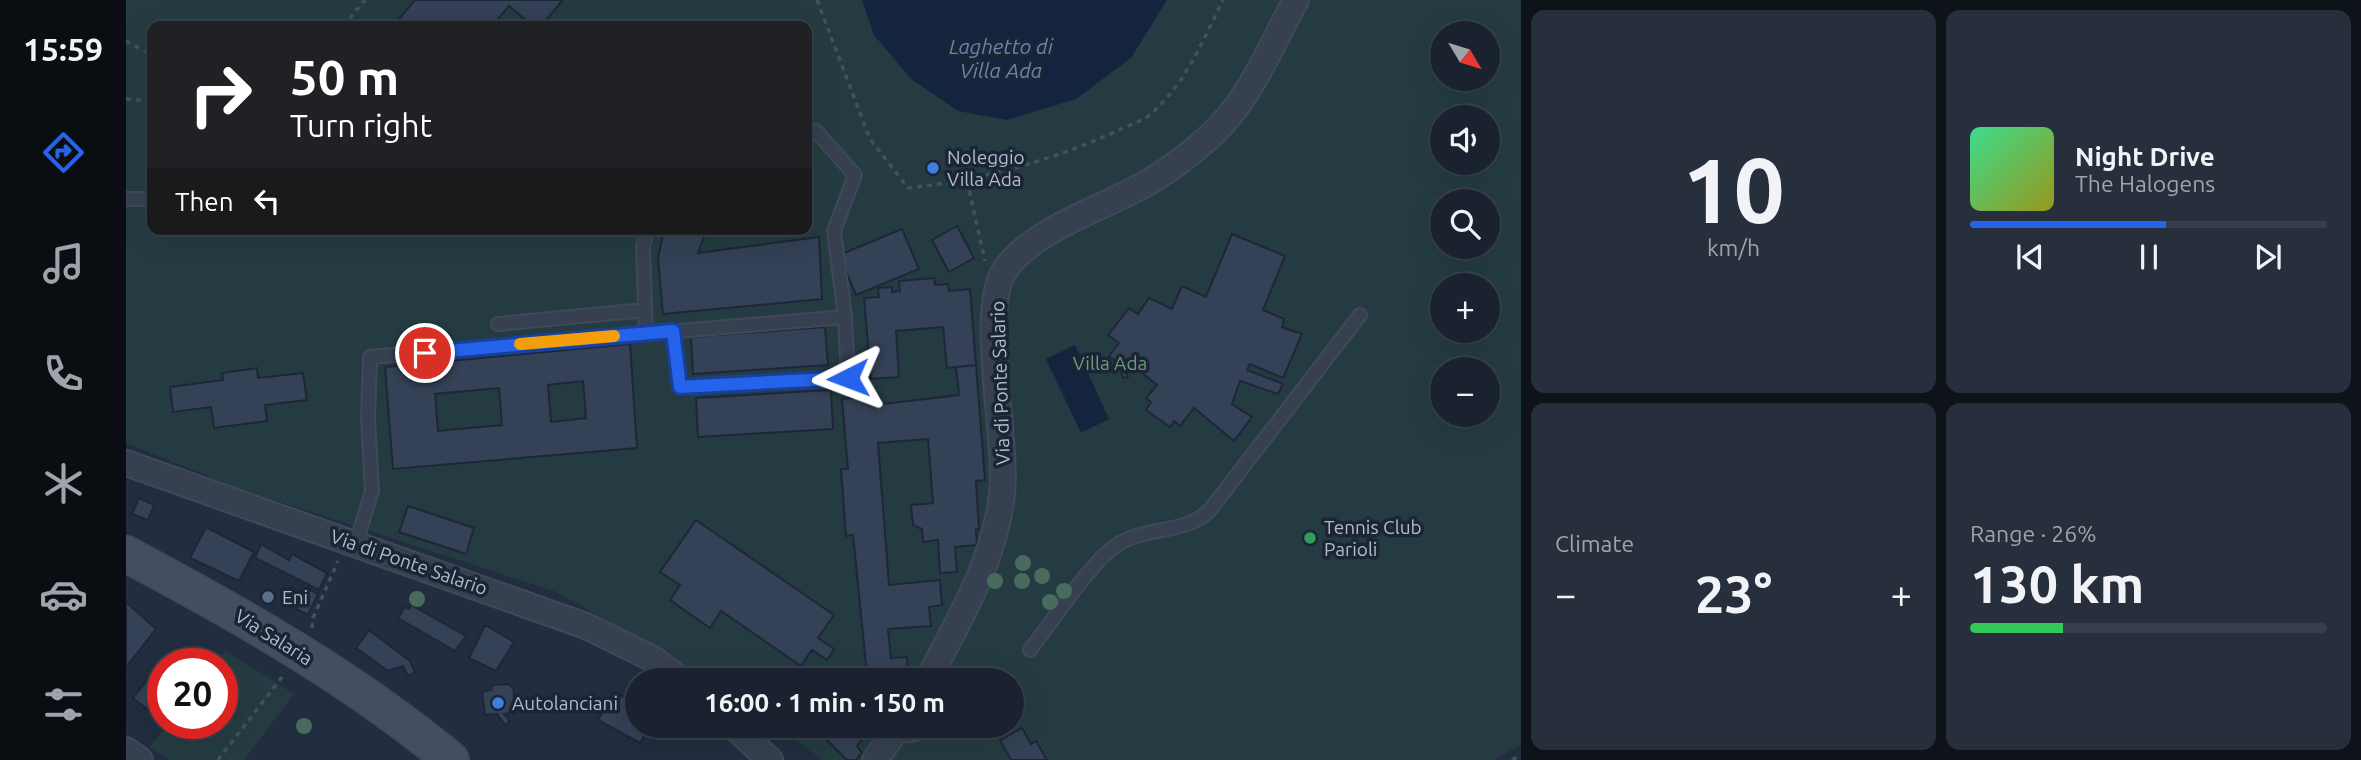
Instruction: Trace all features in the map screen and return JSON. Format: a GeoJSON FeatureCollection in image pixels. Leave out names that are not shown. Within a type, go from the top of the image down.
{"type":"FeatureCollection","features":[{"type":"Feature","properties":{"kind":"main road","name":"Via Salaria"},"geometry":{"type":"LineString","coordinates":[[126,554],[249,621],[415,731],[451,760]]}},
{"type":"Feature","properties":{"kind":"main road","name":"Via Salaria"},"geometry":{"type":"LineString","coordinates":[[415,731],[472,760]]}},
{"type":"Feature","properties":{"kind":"street","name":"Via di Ponte Salario"},"geometry":{"type":"LineString","coordinates":[[934,668],[980,576],[1001,498],[1003,462],[994,323],[996,293],[1004,271],[1029,247],[1150,182],[1225,121],[1296,0]]}},
{"type":"Feature","properties":{"kind":"street","name":"Via di Ponte Salario"},"geometry":{"type":"LineString","coordinates":[[126,463],[586,626],[653,659],[665,668]]}},
{"type":"Feature","properties":{"kind":"street"},"geometry":{"type":"LineString","coordinates":[[746,738],[770,760]]}},
{"type":"Feature","properties":{"kind":"street"},"geometry":{"type":"LineString","coordinates":[[875,760],[891,738]]}},
{"type":"Feature","properties":{"kind":"street"},"geometry":{"type":"LineString","coordinates":[[126,750],[140,760]]}},
{"type":"Feature","properties":{"kind":"lane"},"geometry":{"type":"LineString","coordinates":[[673,331],[680,387],[848,378],[845,317],[834,231],[855,175],[816,131],[812,131]]}},
{"type":"Feature","properties":{"kind":"lane"},"geometry":{"type":"LineString","coordinates":[[126,199],[147,199]]}},
{"type":"Feature","properties":{"kind":"lane"},"geometry":{"type":"LineString","coordinates":[[646,235],[643,246],[646,334]]}},
{"type":"Feature","properties":{"kind":"lane"},"geometry":{"type":"LineString","coordinates":[[498,324],[645,310]]}},
{"type":"Feature","properties":{"kind":"lane"},"geometry":{"type":"LineString","coordinates":[[1030,650],[1111,549],[1134,536],[1191,524],[1210,510],[1360,316]]}},
{"type":"Feature","properties":{"kind":"lane"},"geometry":{"type":"LineString","coordinates":[[356,543],[372,491],[370,357],[845,317]]}},
{"type":"Feature","properties":{"kind":"path"},"geometry":{"type":"LineString","coordinates":[[347,21],[365,0]]}},
{"type":"Feature","properties":{"kind":"path"},"geometry":{"type":"LineString","coordinates":[[817,0],[870,139],[908,188],[967,181],[1087,144],[1151,115],[1186,75],[1223,0]]}},
{"type":"Feature","properties":{"kind":"path"},"geometry":{"type":"LineString","coordinates":[[126,41],[147,52]]}},
{"type":"Feature","properties":{"kind":"path"},"geometry":{"type":"LineString","coordinates":[[126,99],[147,101]]}},
{"type":"Feature","properties":{"kind":"path"},"geometry":{"type":"LineString","coordinates":[[967,181],[996,293]]}},
{"type":"Feature","properties":{"kind":"path"},"geometry":{"type":"LineString","coordinates":[[313,618],[337,564]]}},
{"type":"Feature","properties":{"kind":"path"},"geometry":{"type":"LineString","coordinates":[[218,760],[282,677]]}},
{"type":"Feature","properties":{"kind":"path"},"geometry":{"type":"LineString","coordinates":[[1512,760],[1521,755]]}},
{"type":"Feature","properties":{"kind":"green space","name":"Villa Ada"},"geometry":{"type":"Polygon","coordinates":[[[126,0],[1521,0],[1521,745],[1493,760],[823,760],[793,738],[1024,738],[1024,668],[688,668],[557,592],[235,487],[126,443],[126,0]]]}},
{"type":"Feature","properties":{"kind":"green space"},"geometry":{"type":"Polygon","coordinates":[[[238,659],[294,694],[244,760],[169,760],[149,747],[156,739],[238,739],[238,659]]]}},
{"type":"Feature","properties":{"kind":"water","name":"Laghetto di Villa Ada"},"geometry":{"type":"Polygon","coordinates":[[[862,0],[1167,0],[1131,58],[1076,99],[1007,120],[958,111],[911,79],[874,35],[862,0]]]}},
{"type":"Feature","properties":{"kind":"water"},"geometry":{"type":"Polygon","coordinates":[[[1075,345],[1109,419],[1081,433],[1046,359],[1075,345]]]}},
{"type":"Feature","properties":{"kind":"building"},"geometry":{"type":"Polygon","coordinates":[[[415,0],[563,0],[545,21],[527,21],[509,6],[496,21],[397,21],[415,0]]]}},
{"type":"Feature","properties":{"kind":"building"},"geometry":{"type":"Polygon","coordinates":[[[957,226],[974,258],[949,272],[932,240],[957,226]]]}},
{"type":"Feature","properties":{"kind":"building"},"geometry":{"type":"Polygon","coordinates":[[[902,229],[919,269],[856,295],[839,255],[902,229]]]}},
{"type":"Feature","properties":{"kind":"building"},"geometry":{"type":"Polygon","coordinates":[[[1232,234],[1285,256],[1263,310],[1284,319],[1282,327],[1302,334],[1283,378],[1250,364],[1247,370],[1283,384],[1278,394],[1240,381],[1232,404],[1252,417],[1234,441],[1194,408],[1180,426],[1174,421],[1170,427],[1146,410],[1151,402],[1146,398],[1157,385],[1126,360],[1123,365],[1128,377],[1123,378],[1119,363],[1109,356],[1119,343],[1108,335],[1129,308],[1138,314],[1149,298],[1172,309],[1182,286],[1206,297],[1232,234]]]}},
{"type":"Feature","properties":{"kind":"building"},"geometry":{"type":"Polygon","coordinates":[[[663,235],[705,235],[698,253],[819,237],[822,299],[663,314],[658,259],[663,235]]]}},
{"type":"Feature","properties":{"kind":"building"},"geometry":{"type":"Polygon","coordinates":[[[934,278],[935,285],[948,284],[949,291],[970,289],[976,365],[947,368],[943,327],[896,331],[899,377],[871,379],[864,298],[879,297],[878,288],[892,287],[892,292],[900,291],[899,281],[934,278]]]}},
{"type":"Feature","properties":{"kind":"building"},"geometry":{"type":"Polygon","coordinates":[[[825,327],[828,365],[693,374],[691,337],[825,327]]]}},
{"type":"Feature","properties":{"kind":"building"},"geometry":{"type":"Polygon","coordinates":[[[630,344],[637,448],[393,469],[385,367],[630,344]],[[583,381],[548,385],[551,422],[586,418],[583,381]],[[499,388],[435,394],[438,431],[502,425],[499,388]]]}},
{"type":"Feature","properties":{"kind":"building"},"geometry":{"type":"Polygon","coordinates":[[[976,365],[985,480],[976,481],[979,529],[976,529],[977,545],[955,547],[957,572],[940,573],[938,540],[923,542],[922,529],[913,525],[911,505],[933,503],[928,439],[878,443],[889,585],[940,580],[942,605],[929,607],[931,626],[888,629],[891,658],[907,657],[908,668],[866,668],[853,535],[846,536],[841,469],[848,469],[842,399],[874,396],[875,405],[959,395],[956,367],[976,365]]]}},
{"type":"Feature","properties":{"kind":"building"},"geometry":{"type":"Polygon","coordinates":[[[257,368],[258,378],[303,373],[307,400],[265,405],[267,421],[214,428],[211,407],[173,412],[170,387],[223,380],[222,373],[257,368]]]}},
{"type":"Feature","properties":{"kind":"building"},"geometry":{"type":"Polygon","coordinates":[[[831,390],[833,429],[698,437],[696,398],[831,390]]]}},
{"type":"Feature","properties":{"kind":"building"},"geometry":{"type":"Polygon","coordinates":[[[139,498],[154,505],[148,520],[132,514],[139,498]]]}},
{"type":"Feature","properties":{"kind":"building"},"geometry":{"type":"Polygon","coordinates":[[[408,506],[474,528],[466,554],[399,532],[408,506]]]}},
{"type":"Feature","properties":{"kind":"building"},"geometry":{"type":"Polygon","coordinates":[[[696,520],[834,615],[818,638],[834,649],[827,660],[812,650],[801,666],[721,611],[710,628],[670,600],[680,585],[660,572],[696,520]]]}},
{"type":"Feature","properties":{"kind":"building"},"geometry":{"type":"Polygon","coordinates":[[[206,527],[254,552],[239,581],[190,558],[206,527]]]}},
{"type":"Feature","properties":{"kind":"building"},"geometry":{"type":"Polygon","coordinates":[[[261,544],[289,560],[292,554],[327,573],[319,590],[255,558],[261,544]]]}},
{"type":"Feature","properties":{"kind":"building"},"geometry":{"type":"Polygon","coordinates":[[[307,588],[318,594],[308,615],[296,609],[307,588]]]}},
{"type":"Feature","properties":{"kind":"building"},"geometry":{"type":"Polygon","coordinates":[[[126,602],[156,629],[126,667],[126,602]]]}},
{"type":"Feature","properties":{"kind":"building"},"geometry":{"type":"Polygon","coordinates":[[[411,605],[466,636],[455,651],[398,618],[405,607],[409,609],[411,605]]]}},
{"type":"Feature","properties":{"kind":"building"},"geometry":{"type":"Polygon","coordinates":[[[485,625],[514,642],[496,671],[469,658],[485,625]]]}},
{"type":"Feature","properties":{"kind":"building"},"geometry":{"type":"Polygon","coordinates":[[[369,630],[410,661],[415,672],[408,676],[403,666],[388,671],[356,648],[369,630]]]}},
{"type":"Feature","properties":{"kind":"building"},"geometry":{"type":"Polygon","coordinates":[[[147,680],[147,709],[133,698],[147,680]]]}},
{"type":"Feature","properties":{"kind":"building"},"geometry":{"type":"Polygon","coordinates":[[[509,684],[513,688],[516,712],[504,714],[510,721],[505,725],[497,714],[485,715],[482,692],[492,690],[492,685],[509,684]]]}},
{"type":"Feature","properties":{"kind":"building"},"geometry":{"type":"Polygon","coordinates":[[[614,692],[625,698],[625,735],[598,720],[614,692]]]}},
{"type":"Feature","properties":{"kind":"building"},"geometry":{"type":"Polygon","coordinates":[[[1024,732],[1031,744],[1036,741],[1047,760],[1011,760],[1000,740],[1024,738],[1024,732]]]}},
{"type":"Feature","properties":{"kind":"building"},"geometry":{"type":"Polygon","coordinates":[[[825,738],[863,738],[857,746],[862,753],[856,760],[847,760],[825,738]]]}},
{"type":"Feature","properties":{"kind":"slow traffic"},"geometry":{"type":"LineString","coordinates":[[520,344],[614,336]]}},
{"type":"Feature","properties":{"kind":"place","name":"Noleggio Villa Ada"},"geometry":{"type":"Point","coordinates":[933,168]}},
{"type":"Feature","properties":{"kind":"place","name":"Tennis Club Parioli"},"geometry":{"type":"Point","coordinates":[1310,538]}},
{"type":"Feature","properties":{"kind":"place","name":"Eni"},"geometry":{"type":"Point","coordinates":[268,597]}},
{"type":"Feature","properties":{"kind":"place","name":"Autolanciani"},"geometry":{"type":"Point","coordinates":[498,703]}},
{"type":"Feature","properties":{"kind":"route"},"geometry":{"type":"LineString","coordinates":[[425,353],[673,331],[680,387],[848,378]]}}]}
